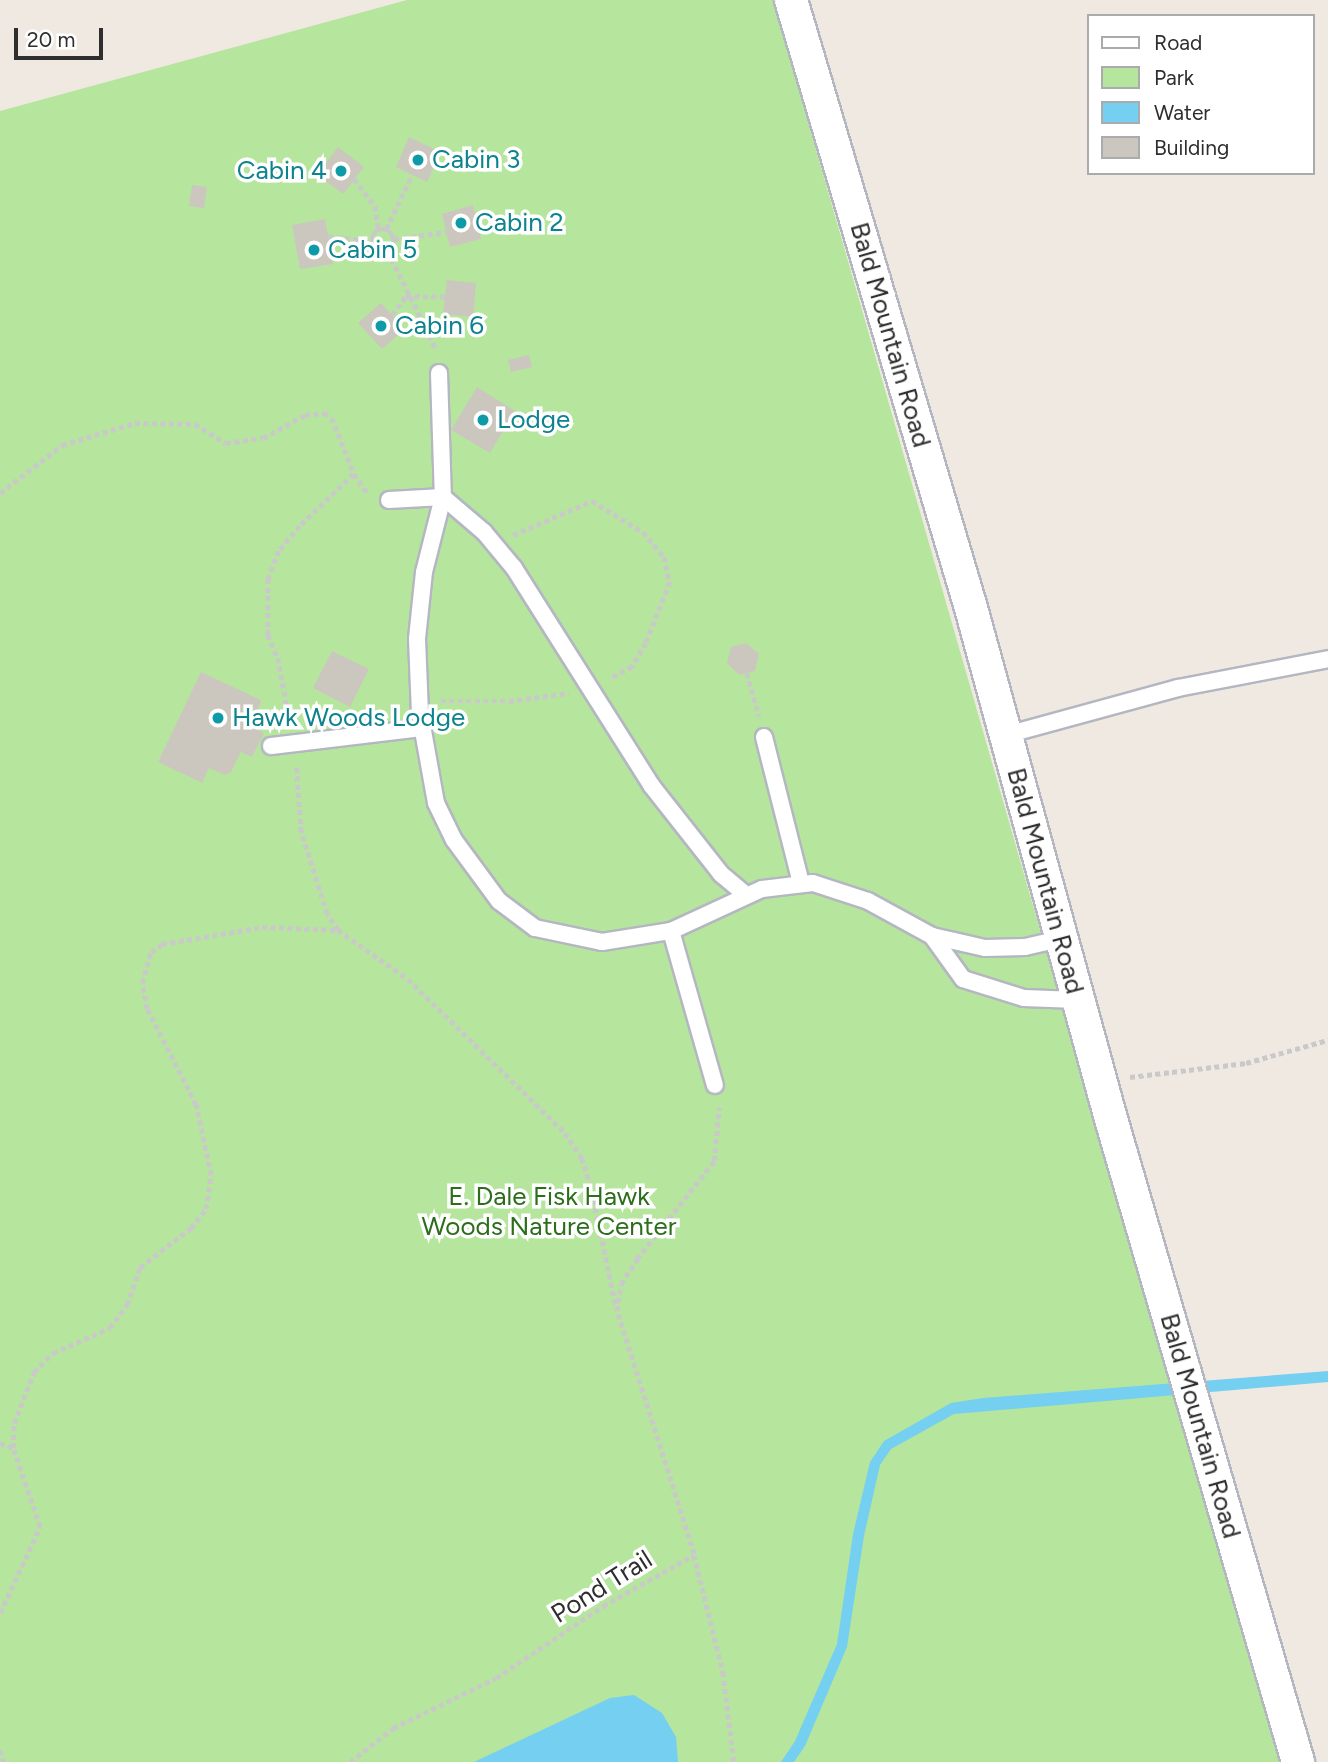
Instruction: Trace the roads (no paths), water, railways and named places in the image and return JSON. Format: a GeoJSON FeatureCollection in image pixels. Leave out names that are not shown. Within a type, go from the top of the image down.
{"type":"FeatureCollection","features":[{"type":"Feature","properties":{"kind":"street","name":"Bald Mountain Road"},"geometry":{"type":"LineString","coordinates":[[791,0],[1006,735],[1101,1086],[1298,1762]]}},
{"type":"Feature","properties":{"kind":"lane"},"geometry":{"type":"LineString","coordinates":[[439,373],[443,497],[421,599],[417,639],[422,729],[442,816],[477,876],[499,901],[535,928],[574,939],[635,939],[671,931],[746,895],[801,883],[868,901],[932,936],[985,947],[1026,947],[1061,939]]}},
{"type":"Feature","properties":{"kind":"lane"},"geometry":{"type":"LineString","coordinates":[[389,500],[443,497],[493,543],[514,568],[586,687],[667,806],[721,874],[746,895]]}},
{"type":"Feature","properties":{"kind":"lane"},"geometry":{"type":"LineString","coordinates":[[1006,735],[1178,688],[1328,659]]}},
{"type":"Feature","properties":{"kind":"lane"},"geometry":{"type":"LineString","coordinates":[[271,746],[422,729]]}},
{"type":"Feature","properties":{"kind":"lane"},"geometry":{"type":"LineString","coordinates":[[764,737],[801,883]]}},
{"type":"Feature","properties":{"kind":"lane"},"geometry":{"type":"LineString","coordinates":[[671,931],[715,1085]]}},
{"type":"Feature","properties":{"kind":"lane"},"geometry":{"type":"LineString","coordinates":[[932,936],[963,979],[1024,998],[1077,1000]]}},
{"type":"Feature","properties":{"kind":"water"},"geometry":{"type":"Polygon","coordinates":[[[1328,1371],[1328,1382],[954,1414],[891,1449],[880,1465],[864,1536],[847,1647],[805,1746],[794,1762],[781,1762],[795,1741],[837,1644],[853,1534],[870,1462],[884,1441],[951,1403],[983,1398],[1328,1371]]]}},
{"type":"Feature","properties":{"kind":"water"},"geometry":{"type":"Polygon","coordinates":[[[634,1695],[662,1713],[676,1737],[678,1762],[474,1762],[610,1698],[634,1695]]]}},
{"type":"Feature","properties":{"kind":"place","name":"Cabin 3"},"geometry":{"type":"Point","coordinates":[418,160]}},
{"type":"Feature","properties":{"kind":"place","name":"Cabin 4"},"geometry":{"type":"Point","coordinates":[341,171]}},
{"type":"Feature","properties":{"kind":"place","name":"Cabin 2"},"geometry":{"type":"Point","coordinates":[461,223]}},
{"type":"Feature","properties":{"kind":"place","name":"Cabin 5"},"geometry":{"type":"Point","coordinates":[314,250]}},
{"type":"Feature","properties":{"kind":"place","name":"Cabin 6"},"geometry":{"type":"Point","coordinates":[381,326]}},
{"type":"Feature","properties":{"kind":"place","name":"Lodge"},"geometry":{"type":"Point","coordinates":[483,420]}},
{"type":"Feature","properties":{"kind":"place","name":"Hawk Woods Lodge"},"geometry":{"type":"Point","coordinates":[218,718]}},
{"type":"Feature","properties":{"kind":"park label","name":"E. Dale Fisk Hawk Woods Nature Center"},"geometry":{"type":"Point","coordinates":[549,1212]}}]}
